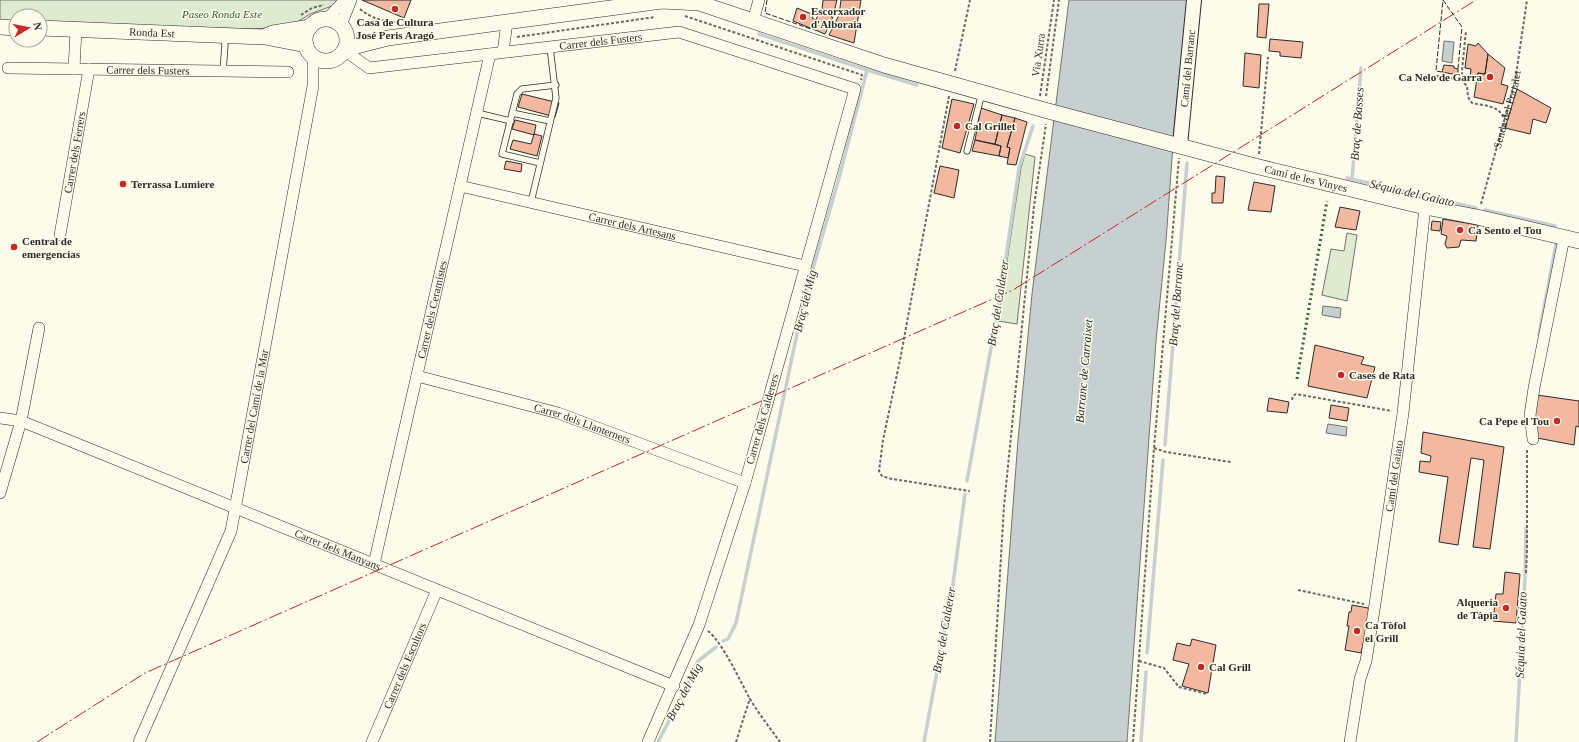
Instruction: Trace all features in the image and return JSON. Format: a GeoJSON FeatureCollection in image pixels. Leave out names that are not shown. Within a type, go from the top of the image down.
{"type":"FeatureCollection","features":[{"type":"Feature","properties":{"kind":"main road","name":"Camí de les Vinyes"},"geometry":{"type":"LineString","coordinates":[[388,38],[662,1],[696,1],[884,65],[951,84],[1178,142],[1255,166],[1425,207],[1477,217],[1579,241]]}},
{"type":"Feature","properties":{"kind":"main road"},"geometry":{"type":"LineString","coordinates":[[344,29],[347,42],[345,49],[337,58],[323,60],[309,50],[306,36],[310,27],[317,21],[327,19],[334,20],[344,29],[388,38]]}},
{"type":"Feature","properties":{"kind":"main road","name":"Ronda Est"},"geometry":{"type":"LineString","coordinates":[[265,37],[273,33],[310,27]]}},
{"type":"Feature","properties":{"kind":"main road","name":"Ronda Est"},"geometry":{"type":"LineString","coordinates":[[48,28],[265,37],[309,50]]}},
{"type":"Feature","properties":{"kind":"main road"},"geometry":{"type":"LineString","coordinates":[[345,49],[388,38]]}},
{"type":"Feature","properties":{"kind":"street"},"geometry":{"type":"LineString","coordinates":[[327,19],[349,0]]}},
{"type":"Feature","properties":{"kind":"street"},"geometry":{"type":"LineString","coordinates":[[344,29],[349,0]]}},
{"type":"Feature","properties":{"kind":"street"},"geometry":{"type":"LineString","coordinates":[[753,21],[760,0]]}},
{"type":"Feature","properties":{"kind":"street","name":"Camí del Barranc"},"geometry":{"type":"LineString","coordinates":[[1178,142],[1194,0]]}},
{"type":"Feature","properties":{"kind":"street"},"geometry":{"type":"LineString","coordinates":[[503,52],[507,22]]}},
{"type":"Feature","properties":{"kind":"street"},"geometry":{"type":"LineString","coordinates":[[74,69],[76,30]]}},
{"type":"Feature","properties":{"kind":"street","name":"Carrer dels Fusters"},"geometry":{"type":"LineString","coordinates":[[345,49],[369,68],[679,32],[857,86]]}},
{"type":"Feature","properties":{"kind":"street","name":"Carrer del Camí de la Mar"},"geometry":{"type":"LineString","coordinates":[[139,742],[231,531],[313,86],[309,50]]}},
{"type":"Feature","properties":{"kind":"street","name":"Carrer dels Ceramistes"},"geometry":{"type":"LineString","coordinates":[[374,564],[490,54]]}},
{"type":"Feature","properties":{"kind":"street","name":"Carrer dels Fusters"},"geometry":{"type":"LineString","coordinates":[[8,68],[288,72]]}},
{"type":"Feature","properties":{"kind":"street","name":"Carrer dels Ferrers"},"geometry":{"type":"LineString","coordinates":[[60,235],[88,69]]}},
{"type":"Feature","properties":{"kind":"street","name":"Carrer dels Calderers"},"geometry":{"type":"LineString","coordinates":[[648,742],[674,686],[699,625],[745,483],[857,86]]}},
{"type":"Feature","properties":{"kind":"street","name":"Carrer dels Artesans"},"geometry":{"type":"LineString","coordinates":[[460,186],[805,266]]}},
{"type":"Feature","properties":{"kind":"street","name":"Camí del Gaiato"},"geometry":{"type":"LineString","coordinates":[[1350,742],[1360,679],[1366,661],[1375,606],[1403,412],[1425,207]]}},
{"type":"Feature","properties":{"kind":"street"},"geometry":{"type":"LineString","coordinates":[[1530,442],[1530,415],[1534,388],[1564,238]]}},
{"type":"Feature","properties":{"kind":"street"},"geometry":{"type":"LineString","coordinates":[[0,493],[21,422],[39,328]]}},
{"type":"Feature","properties":{"kind":"street","name":"Carrer dels Llanterners"},"geometry":{"type":"LineString","coordinates":[[417,376],[558,412],[745,483]]}},
{"type":"Feature","properties":{"kind":"street","name":"Carrer dels Manyans"},"geometry":{"type":"LineString","coordinates":[[0,418],[21,422],[674,686]]}},
{"type":"Feature","properties":{"kind":"street","name":"Carrer dels Escultors"},"geometry":{"type":"LineString","coordinates":[[372,742],[437,590]]}},
{"type":"Feature","properties":{"kind":"lane"},"geometry":{"type":"LineString","coordinates":[[223,35],[225,45],[223,71]]}},
{"type":"Feature","properties":{"kind":"lane"},"geometry":{"type":"LineString","coordinates":[[531,202],[556,98],[556,85],[550,47]]}},
{"type":"Feature","properties":{"kind":"lane"},"geometry":{"type":"LineString","coordinates":[[540,163],[502,154],[517,94],[522,90],[556,85]]}},
{"type":"Feature","properties":{"kind":"lane"},"geometry":{"type":"LineString","coordinates":[[968,151],[982,92]]}},
{"type":"Feature","properties":{"kind":"lane"},"geometry":{"type":"LineString","coordinates":[[476,113],[510,121]]}},
{"type":"Feature","properties":{"kind":"lane"},"geometry":{"type":"LineString","coordinates":[[512,113],[550,121]]}},
{"type":"Feature","properties":{"kind":"path"},"geometry":{"type":"LineString","coordinates":[[349,0],[376,20],[402,22]]}},
{"type":"Feature","properties":{"kind":"path"},"geometry":{"type":"LineString","coordinates":[[970,0],[951,84],[900,360],[883,440],[879,471],[882,476],[892,479],[970,491]]}},
{"type":"Feature","properties":{"kind":"path","name":"Via Xurra"},"geometry":{"type":"LineString","coordinates":[[1048,108],[1040,99],[1054,0]]}},
{"type":"Feature","properties":{"kind":"path"},"geometry":{"type":"LineString","coordinates":[[990,742],[1005,498],[1034,206],[1048,108],[1048,89],[1059,0]]}},
{"type":"Feature","properties":{"kind":"path","name":"Senda del Portalet"},"geometry":{"type":"LineString","coordinates":[[1477,217],[1515,82],[1527,0]]}},
{"type":"Feature","properties":{"kind":"path"},"geometry":{"type":"LineString","coordinates":[[505,39],[660,16]]}},
{"type":"Feature","properties":{"kind":"path"},"geometry":{"type":"LineString","coordinates":[[684,16],[862,75],[857,86]]}},
{"type":"Feature","properties":{"kind":"path"},"geometry":{"type":"LineString","coordinates":[[1461,80],[1466,31]]}},
{"type":"Feature","properties":{"kind":"path"},"geometry":{"type":"LineString","coordinates":[[1255,166],[1260,150],[1268,58]]}},
{"type":"Feature","properties":{"kind":"path"},"geometry":{"type":"LineString","coordinates":[[1436,76],[1461,80],[1467,86],[1468,97],[1472,103],[1496,108],[1502,112],[1504,119]]}},
{"type":"Feature","properties":{"kind":"path"},"geometry":{"type":"LineString","coordinates":[[1133,742],[1178,142]]}},
{"type":"Feature","properties":{"kind":"path"},"geometry":{"type":"LineString","coordinates":[[1292,400],[1293,396],[1296,394],[1403,412]]}},
{"type":"Feature","properties":{"kind":"path"},"geometry":{"type":"LineString","coordinates":[[1526,574],[1530,442]]}},
{"type":"Feature","properties":{"kind":"path"},"geometry":{"type":"LineString","coordinates":[[1154,448],[1166,452],[1232,462]]}},
{"type":"Feature","properties":{"kind":"path"},"geometry":{"type":"LineString","coordinates":[[1298,590],[1375,606]]}},
{"type":"Feature","properties":{"kind":"path"},"geometry":{"type":"LineString","coordinates":[[699,625],[712,635],[750,698],[780,742]]}},
{"type":"Feature","properties":{"kind":"path"},"geometry":{"type":"LineString","coordinates":[[1139,661],[1164,668],[1179,687],[1207,694]]}},
{"type":"Feature","properties":{"kind":"path"},"geometry":{"type":"LineString","coordinates":[[736,742],[750,698]]}},
{"type":"Feature","properties":{"kind":"green space","name":"Paseo Ronda Este"},"geometry":{"type":"Polygon","coordinates":[[[0,0],[341,0],[332,6],[310,14],[291,26],[273,28],[250,29],[48,23],[48,8],[8,8],[8,22],[0,22],[0,0]]]}},
{"type":"Feature","properties":{"kind":"green space"},"geometry":{"type":"Polygon","coordinates":[[[1025,154],[1035,157],[1017,324],[998,321],[1021,168],[1025,154]]]}},
{"type":"Feature","properties":{"kind":"green space"},"geometry":{"type":"Polygon","coordinates":[[[1347,233],[1357,235],[1347,301],[1322,295],[1331,249],[1344,251],[1347,233]]]}},
{"type":"Feature","properties":{"kind":"water","name":"Barranc de Carraixet"},"geometry":{"type":"Polygon","coordinates":[[[1069,0],[1188,0],[1175,117],[1166,241],[1156,341],[1127,742],[995,742],[1018,440],[1032,294],[1069,0]]]}},
{"type":"Feature","properties":{"kind":"water"},"geometry":{"type":"Polygon","coordinates":[[[1444,41],[1454,42],[1452,63],[1442,61],[1444,41]]]}},
{"type":"Feature","properties":{"kind":"water"},"geometry":{"type":"Polygon","coordinates":[[[1323,306],[1341,308],[1340,318],[1322,315],[1323,306]]]}},
{"type":"Feature","properties":{"kind":"water"},"geometry":{"type":"Polygon","coordinates":[[[1328,424],[1347,427],[1346,436],[1326,433],[1328,424]]]}},
{"type":"Feature","properties":{"kind":"building","name":"Casa de Cultura José Peris Aragó"},"geometry":{"type":"Polygon","coordinates":[[[362,0],[411,0],[404,18],[362,0]]]}},
{"type":"Feature","properties":{"kind":"building","name":"Escorxador d'Alboraia"},"geometry":{"type":"Polygon","coordinates":[[[823,0],[837,0],[834,12],[832,11],[831,17],[833,17],[825,34],[793,21],[797,8],[814,15],[812,18],[816,20],[819,12],[823,13],[823,0]]]}},
{"type":"Feature","properties":{"kind":"building"},"geometry":{"type":"Polygon","coordinates":[[[841,0],[861,0],[854,43],[829,35],[839,15],[841,0]]]}},
{"type":"Feature","properties":{"kind":"building"},"geometry":{"type":"Polygon","coordinates":[[[1259,4],[1269,4],[1266,38],[1257,37],[1259,4]]]}},
{"type":"Feature","properties":{"kind":"building"},"geometry":{"type":"Polygon","coordinates":[[[1270,39],[1303,42],[1301,58],[1280,56],[1280,52],[1269,51],[1270,39]]]}},
{"type":"Feature","properties":{"kind":"building"},"geometry":{"type":"Polygon","coordinates":[[[1478,43],[1488,54],[1485,74],[1478,73],[1477,80],[1470,78],[1471,69],[1465,68],[1468,44],[1476,46],[1478,43]]]}},
{"type":"Feature","properties":{"kind":"building"},"geometry":{"type":"Polygon","coordinates":[[[1245,53],[1261,55],[1259,88],[1243,86],[1245,53]]]}},
{"type":"Feature","properties":{"kind":"building","name":"Ca Nelo de Garra"},"geometry":{"type":"Polygon","coordinates":[[[1488,54],[1505,68],[1501,84],[1508,86],[1503,104],[1474,97],[1478,73],[1485,74],[1488,54]]]}},
{"type":"Feature","properties":{"kind":"building"},"geometry":{"type":"Polygon","coordinates":[[[1444,65],[1454,66],[1454,68],[1458,69],[1458,75],[1442,72],[1444,65]]]}},
{"type":"Feature","properties":{"kind":"building"},"geometry":{"type":"Polygon","coordinates":[[[1517,89],[1551,108],[1546,123],[1533,119],[1530,134],[1505,128],[1517,89]]]}},
{"type":"Feature","properties":{"kind":"building"},"geometry":{"type":"Polygon","coordinates":[[[522,94],[559,103],[555,117],[518,107],[522,94]]]}},
{"type":"Feature","properties":{"kind":"building","name":"Cal Grillet"},"geometry":{"type":"Polygon","coordinates":[[[952,99],[974,104],[960,153],[942,148],[952,99]]]}},
{"type":"Feature","properties":{"kind":"building"},"geometry":{"type":"Polygon","coordinates":[[[981,108],[1002,115],[995,144],[975,140],[981,108]]]}},
{"type":"Feature","properties":{"kind":"building"},"geometry":{"type":"Polygon","coordinates":[[[1002,115],[1015,118],[1007,147],[1010,148],[1008,158],[999,156],[1001,146],[995,144],[1002,115]]]}},
{"type":"Feature","properties":{"kind":"building"},"geometry":{"type":"Polygon","coordinates":[[[1015,118],[1027,122],[1016,165],[1007,164],[1010,148],[1007,147],[1015,118]]]}},
{"type":"Feature","properties":{"kind":"building"},"geometry":{"type":"Polygon","coordinates":[[[515,120],[536,125],[534,135],[512,129],[515,120]]]}},
{"type":"Feature","properties":{"kind":"building"},"geometry":{"type":"Polygon","coordinates":[[[534,134],[542,136],[537,156],[510,149],[513,140],[531,144],[534,134]]]}},
{"type":"Feature","properties":{"kind":"building"},"geometry":{"type":"Polygon","coordinates":[[[975,140],[1001,146],[999,156],[972,151],[975,140]]]}},
{"type":"Feature","properties":{"kind":"building"},"geometry":{"type":"Polygon","coordinates":[[[506,161],[522,164],[521,172],[504,169],[506,161]]]}},
{"type":"Feature","properties":{"kind":"building"},"geometry":{"type":"Polygon","coordinates":[[[940,166],[959,170],[954,198],[934,193],[940,166]]]}},
{"type":"Feature","properties":{"kind":"building"},"geometry":{"type":"Polygon","coordinates":[[[1216,176],[1225,177],[1223,203],[1212,203],[1212,193],[1215,193],[1216,176]]]}},
{"type":"Feature","properties":{"kind":"building"},"geometry":{"type":"Polygon","coordinates":[[[1254,182],[1275,186],[1271,212],[1248,210],[1254,182]]]}},
{"type":"Feature","properties":{"kind":"building"},"geometry":{"type":"Polygon","coordinates":[[[1340,207],[1360,211],[1356,230],[1335,227],[1340,207]]]}},
{"type":"Feature","properties":{"kind":"building","name":"Ca Sento el Tou"},"geometry":{"type":"Polygon","coordinates":[[[1443,219],[1478,225],[1476,241],[1461,240],[1459,247],[1447,248],[1445,244],[1447,236],[1441,234],[1443,219]]]}},
{"type":"Feature","properties":{"kind":"building"},"geometry":{"type":"Polygon","coordinates":[[[1432,221],[1441,222],[1440,231],[1431,230],[1432,221]]]}},
{"type":"Feature","properties":{"kind":"building","name":"Cases de Rata"},"geometry":{"type":"Polygon","coordinates":[[[1315,345],[1364,357],[1361,364],[1375,367],[1367,398],[1308,386],[1315,345]]]}},
{"type":"Feature","properties":{"kind":"building","name":"Ca Pepe el Tou"},"geometry":{"type":"Polygon","coordinates":[[[1537,395],[1579,401],[1579,427],[1576,426],[1574,445],[1537,438],[1534,416],[1537,395]]]}},
{"type":"Feature","properties":{"kind":"building"},"geometry":{"type":"Polygon","coordinates":[[[1269,398],[1289,402],[1287,413],[1267,411],[1269,398]]]}},
{"type":"Feature","properties":{"kind":"building"},"geometry":{"type":"Polygon","coordinates":[[[1331,405],[1349,408],[1347,421],[1329,418],[1331,405]]]}},
{"type":"Feature","properties":{"kind":"building"},"geometry":{"type":"Polygon","coordinates":[[[1423,432],[1504,447],[1490,549],[1473,547],[1484,460],[1471,458],[1458,545],[1439,542],[1448,477],[1419,472],[1420,461],[1430,462],[1431,456],[1421,453],[1423,432]]]}},
{"type":"Feature","properties":{"kind":"building","name":"Alqueria de Tàpia"},"geometry":{"type":"Polygon","coordinates":[[[1505,572],[1520,574],[1516,623],[1493,621],[1496,594],[1503,594],[1505,572]]]}},
{"type":"Feature","properties":{"kind":"building","name":"Ca Tòfol el Grill"},"geometry":{"type":"Polygon","coordinates":[[[1352,605],[1368,608],[1370,613],[1361,653],[1345,650],[1349,626],[1347,626],[1349,612],[1351,612],[1352,605]]]}},
{"type":"Feature","properties":{"kind":"building","name":"Cal Grill"},"geometry":{"type":"Polygon","coordinates":[[[1192,639],[1216,645],[1208,693],[1182,686],[1189,664],[1173,660],[1177,643],[1190,646],[1192,639]]]}},
{"type":"Feature","properties":{"kind":"waterway","name":"Braç del Mig"},"geometry":{"type":"LineString","coordinates":[[723,641],[728,639],[736,623],[805,296],[839,178],[867,70],[759,34]]}},
{"type":"Feature","properties":{"kind":"waterway","name":"Braç de Basses"},"geometry":{"type":"LineString","coordinates":[[1352,180],[1361,68]]}},
{"type":"Feature","properties":{"kind":"waterway","name":"Braç del Calderer"},"geometry":{"type":"LineString","coordinates":[[867,70],[917,85]]}},
{"type":"Feature","properties":{"kind":"waterway","name":"Braç del Calderer"},"geometry":{"type":"LineString","coordinates":[[967,481],[1000,298],[1019,168],[1033,126]]}},
{"type":"Feature","properties":{"kind":"waterway","name":"Braç del Barranc"},"geometry":{"type":"LineString","coordinates":[[1165,445],[1187,163]]}},
{"type":"Feature","properties":{"kind":"waterway","name":"Séquia del Gaiato"},"geometry":{"type":"LineString","coordinates":[[1347,178],[1476,208]]}},
{"type":"Feature","properties":{"kind":"waterway","name":"Séquia del Gaiato"},"geometry":{"type":"LineString","coordinates":[[1485,210],[1555,226]]}},
{"type":"Feature","properties":{"kind":"waterway","name":"Séquia del Gaiato"},"geometry":{"type":"LineString","coordinates":[[1539,334],[1556,244]]}},
{"type":"Feature","properties":{"kind":"waterway","name":"Braç del Barranc"},"geometry":{"type":"LineString","coordinates":[[1147,653],[1163,460]]}},
{"type":"Feature","properties":{"kind":"waterway","name":"Braç del Calderer"},"geometry":{"type":"LineString","coordinates":[[924,742],[953,584],[965,494]]}},
{"type":"Feature","properties":{"kind":"waterway","name":"Séquia del Gaiato"},"geometry":{"type":"LineString","coordinates":[[1516,742],[1525,576],[1526,528]]}},
{"type":"Feature","properties":{"kind":"waterway","name":"Braç del Mig"},"geometry":{"type":"LineString","coordinates":[[658,742],[688,684],[698,661],[716,647]]}},
{"type":"Feature","properties":{"kind":"waterway","name":"Braç del Barranc"},"geometry":{"type":"LineString","coordinates":[[1141,742],[1146,672]]}},
{"type":"Feature","properties":{"kind":"hedge"},"geometry":{"type":"LineString","coordinates":[[1297,379],[1327,201]]}},
{"type":"Feature","properties":{"kind":"fence"},"geometry":{"type":"LineString","coordinates":[[767,0],[765,13],[811,29]]}},
{"type":"Feature","properties":{"kind":"fence"},"geometry":{"type":"LineString","coordinates":[[1443,0],[1462,27],[1458,69]]}},
{"type":"Feature","properties":{"kind":"fence"},"geometry":{"type":"LineString","coordinates":[[1442,72],[1436,71],[1443,0]]}},
{"type":"Feature","properties":{"kind":"power"},"geometry":{"type":"LineString","coordinates":[[37,742],[145,673],[1013,290],[1476,0]]}},
{"type":"Feature","properties":{"kind":"place","name":"Casa de Cultura José Peris Aragó"},"geometry":{"type":"Point","coordinates":[395,9]}},
{"type":"Feature","properties":{"kind":"place","name":"Escorxador d'Alboraia"},"geometry":{"type":"Point","coordinates":[803,17]}},
{"type":"Feature","properties":{"kind":"place","name":"Ca Nelo de Garra"},"geometry":{"type":"Point","coordinates":[1490,77]}},
{"type":"Feature","properties":{"kind":"place","name":"Cal Grillet"},"geometry":{"type":"Point","coordinates":[957,126]}},
{"type":"Feature","properties":{"kind":"place","name":"Terrassa Lumiere"},"geometry":{"type":"Point","coordinates":[123,184]}},
{"type":"Feature","properties":{"kind":"place","name":"Ca Sento el Tou"},"geometry":{"type":"Point","coordinates":[1460,230]}},
{"type":"Feature","properties":{"kind":"place","name":"Central de emergencias"},"geometry":{"type":"Point","coordinates":[14,247]}},
{"type":"Feature","properties":{"kind":"place","name":"Cases de Rata"},"geometry":{"type":"Point","coordinates":[1341,375]}},
{"type":"Feature","properties":{"kind":"place","name":"Ca Pepe el Tou"},"geometry":{"type":"Point","coordinates":[1557,421]}},
{"type":"Feature","properties":{"kind":"place","name":"Alqueria de Tàpia"},"geometry":{"type":"Point","coordinates":[1506,608]}},
{"type":"Feature","properties":{"kind":"place","name":"Ca Tòfol el Grill"},"geometry":{"type":"Point","coordinates":[1357,631]}},
{"type":"Feature","properties":{"kind":"place","name":"Cal Grill"},"geometry":{"type":"Point","coordinates":[1201,667]}}]}
